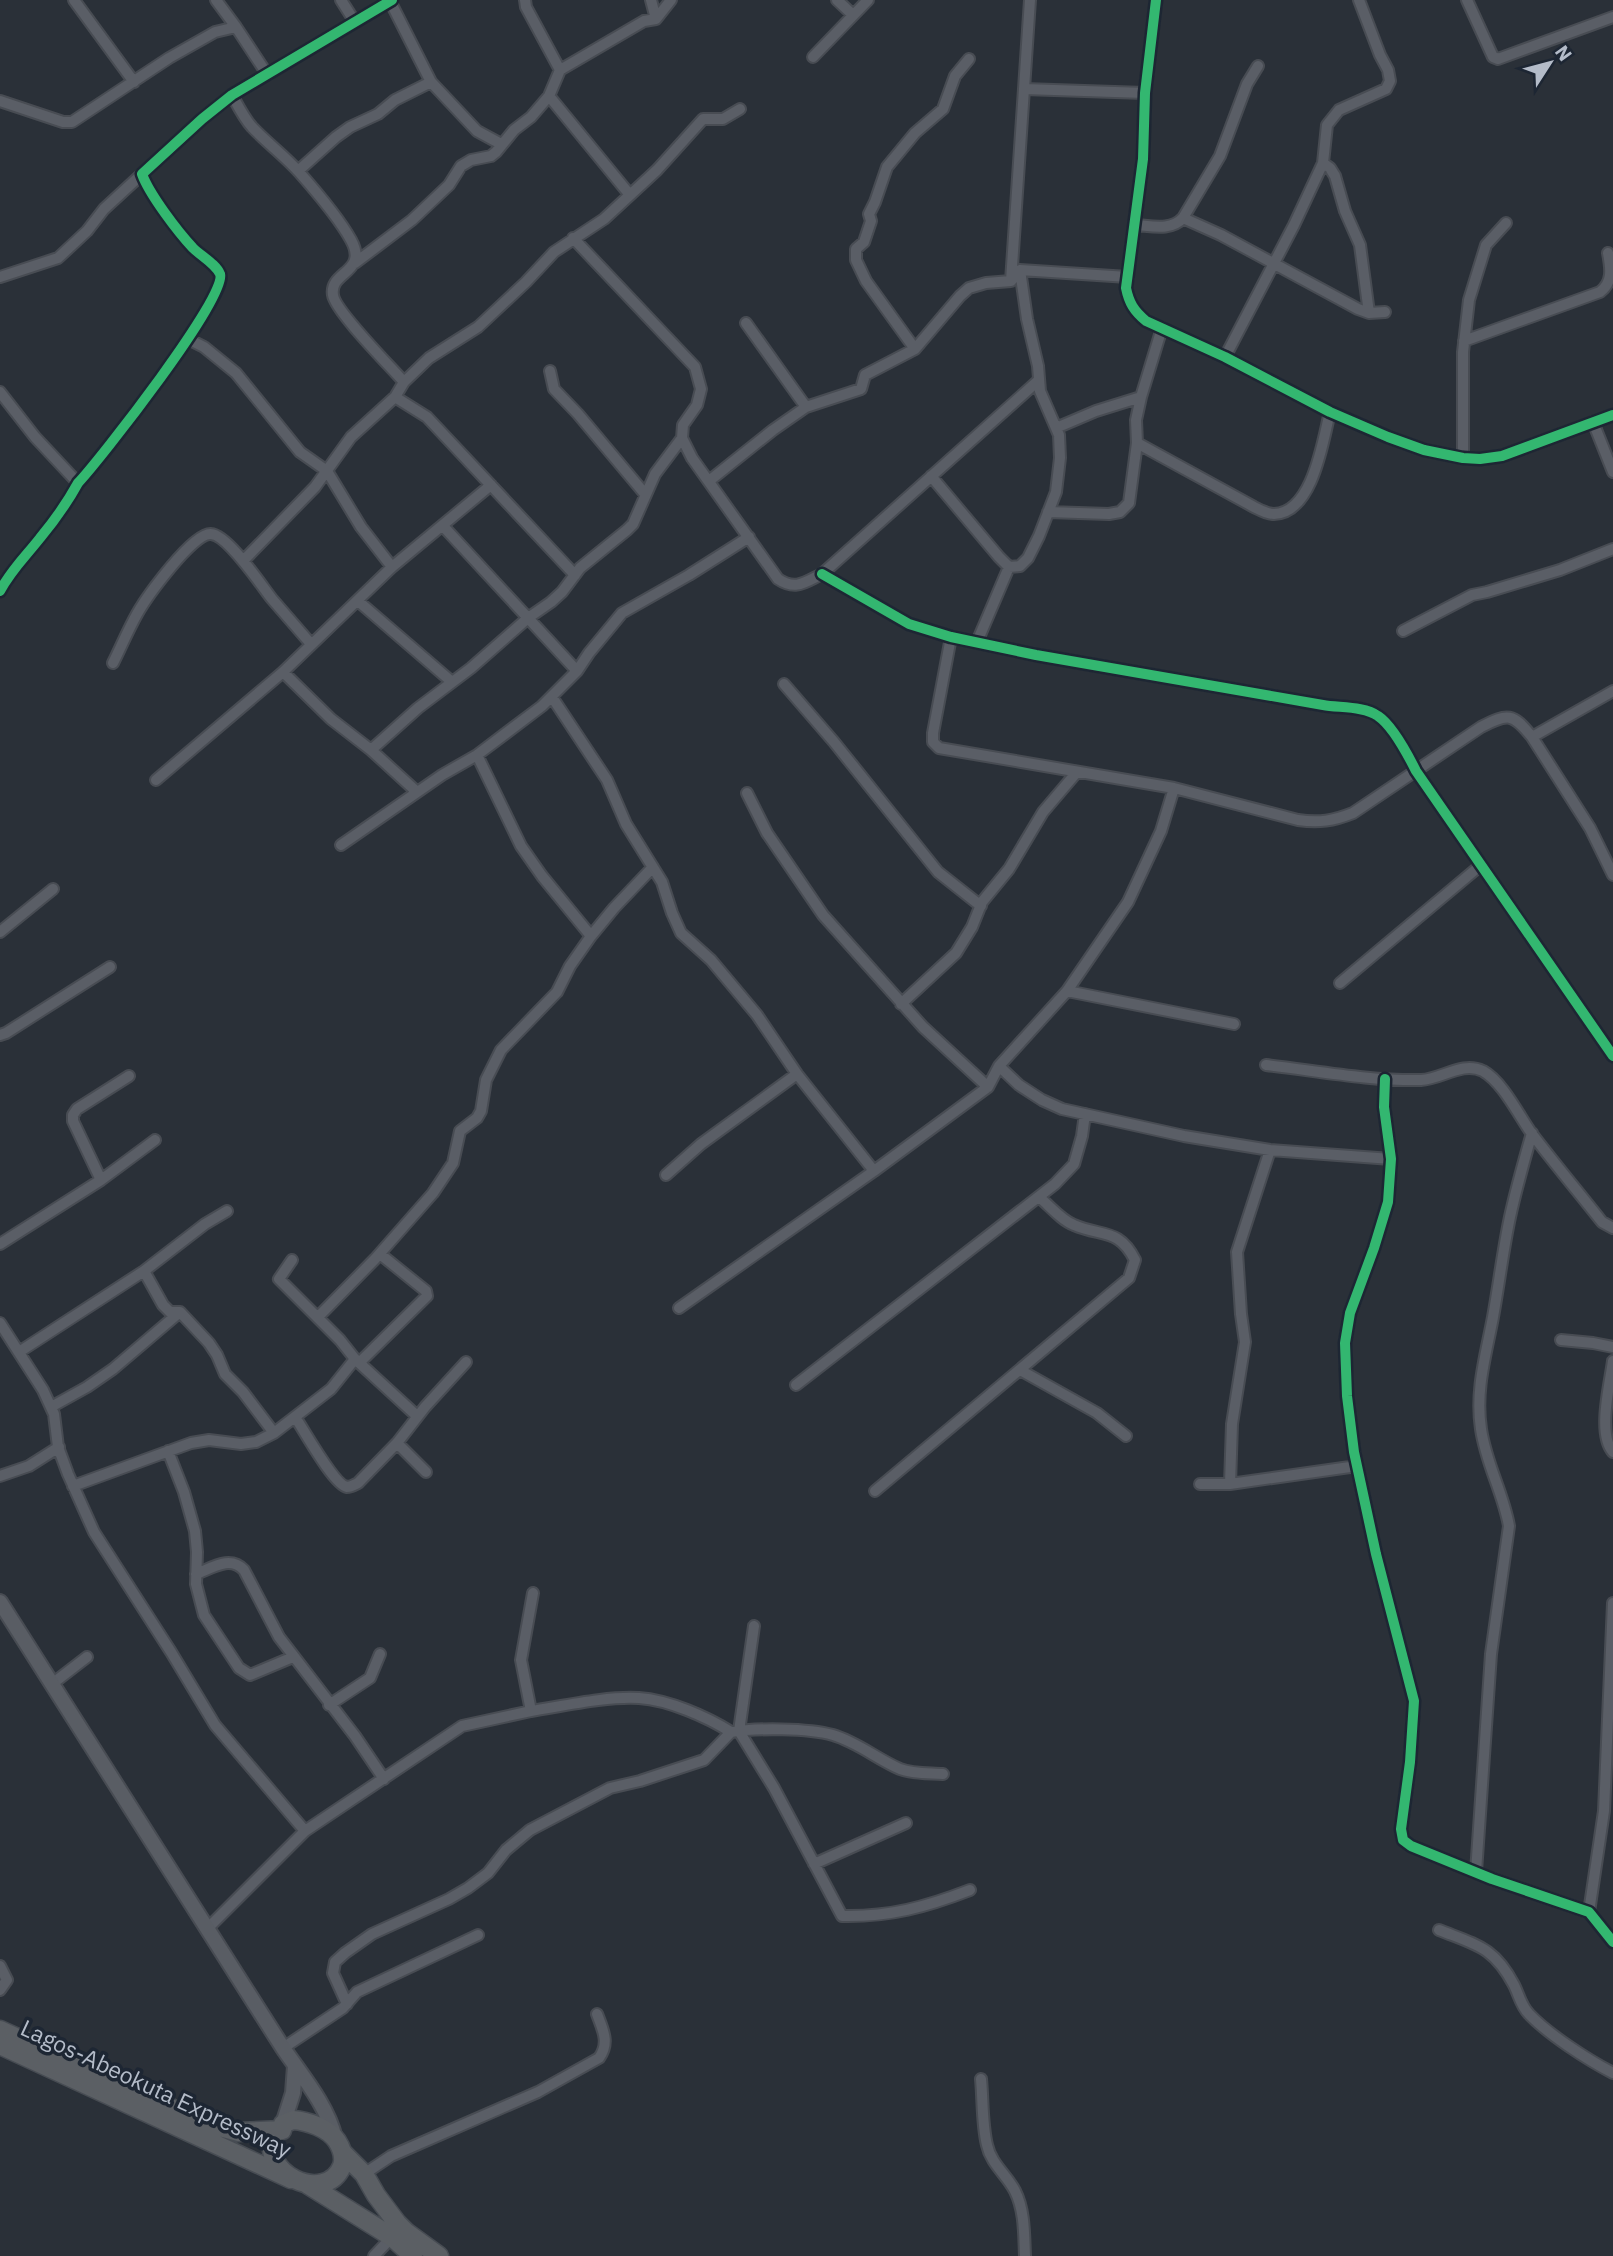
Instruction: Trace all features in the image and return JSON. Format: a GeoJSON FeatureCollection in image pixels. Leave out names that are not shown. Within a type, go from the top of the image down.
{"type":"FeatureCollection","features":[{"type":"Feature","properties":{"kind":"highway","name":"Lagos-Abeokuta Expressway"},"geometry":{"type":"LineString","coordinates":[[0,2029],[204,2123],[239,2132],[283,2127]]}},
{"type":"Feature","properties":{"kind":"highway","name":"Lagos-Abeokuta Expressway"},"geometry":{"type":"LineString","coordinates":[[0,2045],[299,2181],[392,2237],[413,2256]]}},
{"type":"Feature","properties":{"kind":"highway"},"geometry":{"type":"LineString","coordinates":[[339,2145],[343,2163],[338,2174],[331,2180],[299,2181],[274,2160],[271,2148],[276,2131],[293,2120],[317,2126],[339,2145],[364,2174],[397,2223],[439,2256]]}},
{"type":"Feature","properties":{"kind":"main road"},"geometry":{"type":"LineString","coordinates":[[0,1602],[330,2120],[339,2145]]}},
{"type":"Feature","properties":{"kind":"main road"},"geometry":{"type":"LineString","coordinates":[[283,2127],[293,2093],[295,2066]]}},
{"type":"Feature","properties":{"kind":"street"},"geometry":{"type":"LineString","coordinates":[[74,0],[134,82]]}},
{"type":"Feature","properties":{"kind":"street"},"geometry":{"type":"LineString","coordinates":[[216,0],[267,74]]}},
{"type":"Feature","properties":{"kind":"street"},"geometry":{"type":"LineString","coordinates":[[341,0],[355,22]]}},
{"type":"Feature","properties":{"kind":"street"},"geometry":{"type":"LineString","coordinates":[[525,0],[526,7],[561,70]]}},
{"type":"Feature","properties":{"kind":"street"},"geometry":{"type":"LineString","coordinates":[[651,0],[656,19]]}},
{"type":"Feature","properties":{"kind":"street"},"geometry":{"type":"LineString","coordinates":[[404,382],[358,332],[335,302],[332,294],[335,285],[355,264],[412,220],[449,186],[461,166],[471,160],[491,156],[549,96],[561,70],[644,21],[656,19],[671,0]]}},
{"type":"Feature","properties":{"kind":"street"},"geometry":{"type":"LineString","coordinates":[[837,0],[853,15]]}},
{"type":"Feature","properties":{"kind":"street"},"geometry":{"type":"LineString","coordinates":[[813,57],[868,0]]}},
{"type":"Feature","properties":{"kind":"street"},"geometry":{"type":"LineString","coordinates":[[1011,281],[1030,0]]}},
{"type":"Feature","properties":{"kind":"street"},"geometry":{"type":"LineString","coordinates":[[1156,0],[1145,93],[1143,159],[1126,288],[1129,302],[1136,313],[1146,321],[1225,357],[1330,412],[1424,450],[1463,458],[1502,456],[1613,415]]}},
{"type":"Feature","properties":{"kind":"street"},"geometry":{"type":"LineString","coordinates":[[1225,357],[1323,163],[1327,125],[1339,110],[1386,89],[1390,81],[1359,0]]}},
{"type":"Feature","properties":{"kind":"street"},"geometry":{"type":"LineString","coordinates":[[1467,0],[1493,57],[1498,59],[1613,17]]}},
{"type":"Feature","properties":{"kind":"street"},"geometry":{"type":"LineString","coordinates":[[0,277],[58,258],[87,231],[104,209],[202,119],[267,74],[391,1],[431,82],[477,131],[501,144]]}},
{"type":"Feature","properties":{"kind":"street"},"geometry":{"type":"LineString","coordinates":[[0,101],[67,123],[72,122],[169,58],[215,32],[236,27]]}},
{"type":"Feature","properties":{"kind":"street"},"geometry":{"type":"LineString","coordinates":[[915,349],[866,281],[856,260],[856,249],[864,242],[871,221],[869,214],[876,202],[887,167],[915,133],[943,109],[955,76],[969,59]]}},
{"type":"Feature","properties":{"kind":"street"},"geometry":{"type":"LineString","coordinates":[[1136,225],[1169,226],[1183,218],[1220,156],[1247,84],[1258,66]]}},
{"type":"Feature","properties":{"kind":"street"},"geometry":{"type":"LineString","coordinates":[[298,171],[336,137],[378,114],[395,100],[431,82]]}},
{"type":"Feature","properties":{"kind":"street"},"geometry":{"type":"LineString","coordinates":[[1024,89],[1145,93]]}},
{"type":"Feature","properties":{"kind":"street"},"geometry":{"type":"LineString","coordinates":[[232,96],[250,126],[298,171],[351,239],[357,254],[355,264]]}},
{"type":"Feature","properties":{"kind":"street"},"geometry":{"type":"LineString","coordinates":[[549,96],[631,195]]}},
{"type":"Feature","properties":{"kind":"street"},"geometry":{"type":"LineString","coordinates":[[243,561],[315,487],[351,437],[395,397],[404,382],[429,358],[478,327],[554,252],[604,219],[657,170],[703,119],[723,119],[740,109]]}},
{"type":"Feature","properties":{"kind":"street"},"geometry":{"type":"LineString","coordinates":[[1323,163],[1335,176],[1345,211],[1360,245],[1369,313]]}},
{"type":"Feature","properties":{"kind":"street"},"geometry":{"type":"LineString","coordinates":[[0,591],[19,560],[39,540],[67,504],[78,483],[182,350],[221,278],[219,271],[192,248],[145,183],[142,174]]}},
{"type":"Feature","properties":{"kind":"street"},"geometry":{"type":"LineString","coordinates":[[1183,218],[1222,235],[1369,313],[1385,312]]}},
{"type":"Feature","properties":{"kind":"street"},"geometry":{"type":"LineString","coordinates":[[1463,458],[1461,392],[1469,300],[1486,245],[1506,223]]}},
{"type":"Feature","properties":{"kind":"street"},"geometry":{"type":"LineString","coordinates":[[573,238],[695,368],[701,388],[697,405],[683,425],[682,438],[692,458],[778,579],[788,585],[799,585],[822,573],[1039,380]]}},
{"type":"Feature","properties":{"kind":"street"},"geometry":{"type":"LineString","coordinates":[[1464,341],[1600,292],[1610,284],[1612,277],[1608,253]]}},
{"type":"Feature","properties":{"kind":"street"},"geometry":{"type":"LineString","coordinates":[[709,481],[806,407],[861,389],[865,375],[915,349],[969,288],[986,283],[1011,281],[1020,271]]}},
{"type":"Feature","properties":{"kind":"street"},"geometry":{"type":"LineString","coordinates":[[1020,271],[1128,277]]}},
{"type":"Feature","properties":{"kind":"street"},"geometry":{"type":"LineString","coordinates":[[1009,567],[1020,566],[1028,558],[1056,492],[1060,458],[1056,428],[1040,391],[1038,366],[1020,271]]}},
{"type":"Feature","properties":{"kind":"street"},"geometry":{"type":"LineString","coordinates":[[746,323],[806,407]]}},
{"type":"Feature","properties":{"kind":"street"},"geometry":{"type":"LineString","coordinates":[[1048,512],[1109,514],[1126,508],[1131,496],[1140,397],[1162,328]]}},
{"type":"Feature","properties":{"kind":"street"},"geometry":{"type":"LineString","coordinates":[[188,339],[204,347],[236,373],[300,452],[327,471],[361,527],[392,567]]}},
{"type":"Feature","properties":{"kind":"street"},"geometry":{"type":"LineString","coordinates":[[550,371],[554,388],[645,494]]}},
{"type":"Feature","properties":{"kind":"street"},"geometry":{"type":"LineString","coordinates":[[0,392],[35,437],[78,483]]}},
{"type":"Feature","properties":{"kind":"street"},"geometry":{"type":"LineString","coordinates":[[395,397],[428,417],[575,575]]}},
{"type":"Feature","properties":{"kind":"street"},"geometry":{"type":"LineString","coordinates":[[1056,428],[1140,397]]}},
{"type":"Feature","properties":{"kind":"street"},"geometry":{"type":"LineString","coordinates":[[1137,443],[1267,513],[1275,514],[1299,502],[1310,486],[1330,412]]}},
{"type":"Feature","properties":{"kind":"street"},"geometry":{"type":"LineString","coordinates":[[1593,422],[1613,472]]}},
{"type":"Feature","properties":{"kind":"street"},"geometry":{"type":"LineString","coordinates":[[372,750],[418,708],[527,618],[551,602],[588,561],[628,530],[655,474],[682,438]]}},
{"type":"Feature","properties":{"kind":"street"},"geometry":{"type":"LineString","coordinates":[[931,476],[1009,567]]}},
{"type":"Feature","properties":{"kind":"street"},"geometry":{"type":"LineString","coordinates":[[156,780],[283,672],[392,567],[491,485]]}},
{"type":"Feature","properties":{"kind":"street"},"geometry":{"type":"LineString","coordinates":[[443,526],[577,671]]}},
{"type":"Feature","properties":{"kind":"street"},"geometry":{"type":"LineString","coordinates":[[113,663],[138,613],[193,542],[202,535],[211,534],[218,536],[243,561],[310,644]]}},
{"type":"Feature","properties":{"kind":"street"},"geometry":{"type":"LineString","coordinates":[[341,845],[442,775],[477,755],[552,697],[577,671],[622,613],[690,575],[749,537]]}},
{"type":"Feature","properties":{"kind":"street"},"geometry":{"type":"LineString","coordinates":[[1403,631],[1472,595],[1560,570],[1613,549]]}},
{"type":"Feature","properties":{"kind":"street"},"geometry":{"type":"LineString","coordinates":[[977,642],[1009,567]]}},
{"type":"Feature","properties":{"kind":"street"},"geometry":{"type":"LineString","coordinates":[[822,573],[909,624],[951,637],[1036,655],[1378,715],[1613,1056]]}},
{"type":"Feature","properties":{"kind":"street"},"geometry":{"type":"LineString","coordinates":[[358,601],[452,682]]}},
{"type":"Feature","properties":{"kind":"street"},"geometry":{"type":"LineString","coordinates":[[951,637],[933,742],[939,748],[1174,788],[1317,823],[1334,821],[1353,813],[1481,727],[1500,717],[1511,716],[1521,723],[1532,737],[1590,828],[1613,875]]}},
{"type":"Feature","properties":{"kind":"street"},"geometry":{"type":"LineString","coordinates":[[283,672],[331,719],[372,750],[417,792]]}},
{"type":"Feature","properties":{"kind":"street"},"geometry":{"type":"LineString","coordinates":[[784,684],[939,872],[981,906]]}},
{"type":"Feature","properties":{"kind":"street"},"geometry":{"type":"LineString","coordinates":[[1532,737],[1613,691]]}},
{"type":"Feature","properties":{"kind":"street"},"geometry":{"type":"LineString","coordinates":[[552,697],[607,780],[626,824],[662,882],[681,933],[737,990],[797,1074],[874,1171]]}},
{"type":"Feature","properties":{"kind":"street"},"geometry":{"type":"LineString","coordinates":[[477,755],[521,846],[591,936]]}},
{"type":"Feature","properties":{"kind":"street"},"geometry":{"type":"LineString","coordinates":[[901,1004],[956,953],[981,906],[1009,869],[1043,812],[1077,772]]}},
{"type":"Feature","properties":{"kind":"street"},"geometry":{"type":"LineString","coordinates":[[679,1308],[988,1087],[999,1066],[1067,991],[1128,902],[1161,831],[1174,788]]}},
{"type":"Feature","properties":{"kind":"street"},"geometry":{"type":"LineString","coordinates":[[747,793],[767,833],[808,895],[901,1004],[988,1087]]}},
{"type":"Feature","properties":{"kind":"street"},"geometry":{"type":"LineString","coordinates":[[1340,983],[1481,865]]}},
{"type":"Feature","properties":{"kind":"street"},"geometry":{"type":"LineString","coordinates":[[318,1317],[414,1217],[451,1169],[460,1131],[477,1118],[481,1111],[486,1080],[501,1051],[557,992],[570,966],[591,936],[653,866]]}},
{"type":"Feature","properties":{"kind":"street"},"geometry":{"type":"LineString","coordinates":[[0,932],[53,889]]}},
{"type":"Feature","properties":{"kind":"street"},"geometry":{"type":"LineString","coordinates":[[0,1035],[110,967]]}},
{"type":"Feature","properties":{"kind":"street"},"geometry":{"type":"LineString","coordinates":[[1067,991],[1234,1024]]}},
{"type":"Feature","properties":{"kind":"street"},"geometry":{"type":"LineString","coordinates":[[1266,1065],[1385,1079],[1428,1079],[1460,1069],[1474,1068],[1486,1073],[1602,1222],[1613,1228]]}},
{"type":"Feature","properties":{"kind":"street"},"geometry":{"type":"LineString","coordinates":[[999,1066],[1019,1085],[1062,1109],[1184,1136],[1270,1150],[1391,1159]]}},
{"type":"Feature","properties":{"kind":"street"},"geometry":{"type":"LineString","coordinates":[[666,1175],[701,1144],[797,1074]]}},
{"type":"Feature","properties":{"kind":"street"},"geometry":{"type":"LineString","coordinates":[[101,1180],[73,1121],[73,1115],[77,1109],[130,1076]]}},
{"type":"Feature","properties":{"kind":"street"},"geometry":{"type":"LineString","coordinates":[[1385,1079],[1384,1107],[1391,1159],[1388,1202],[1350,1313],[1345,1343],[1347,1396],[1357,1466],[1376,1554],[1414,1700],[1410,1762],[1401,1829],[1404,1840],[1411,1846],[1492,1879],[1589,1912],[1613,1942]]}},
{"type":"Feature","properties":{"kind":"street"},"geometry":{"type":"LineString","coordinates":[[796,1385],[1055,1185],[1074,1164],[1085,1114]]}},
{"type":"Feature","properties":{"kind":"street"},"geometry":{"type":"LineString","coordinates":[[1476,1872],[1491,1654],[1508,1526],[1505,1505],[1487,1463],[1480,1427],[1479,1398],[1482,1364],[1493,1320],[1510,1216],[1532,1133]]}},
{"type":"Feature","properties":{"kind":"street"},"geometry":{"type":"LineString","coordinates":[[0,1244],[101,1180],[155,1140]]}},
{"type":"Feature","properties":{"kind":"street"},"geometry":{"type":"LineString","coordinates":[[1230,1484],[1232,1424],[1245,1342],[1237,1252],[1270,1150]]}},
{"type":"Feature","properties":{"kind":"street"},"geometry":{"type":"LineString","coordinates":[[875,1491],[1129,1278],[1135,1260],[1128,1246],[1111,1235],[1073,1225],[1039,1196]]}},
{"type":"Feature","properties":{"kind":"street"},"geometry":{"type":"LineString","coordinates":[[19,1352],[144,1271],[205,1224],[227,1211]]}},
{"type":"Feature","properties":{"kind":"street"},"geometry":{"type":"LineString","coordinates":[[73,1486],[191,1443],[209,1440],[241,1444],[256,1442],[274,1433],[331,1390],[357,1361],[427,1296],[426,1291],[380,1254]]}},
{"type":"Feature","properties":{"kind":"street"},"geometry":{"type":"LineString","coordinates":[[292,1260],[279,1279],[357,1361],[417,1416]]}},
{"type":"Feature","properties":{"kind":"street"},"geometry":{"type":"LineString","coordinates":[[144,1271],[163,1305],[170,1312],[180,1311]]}},
{"type":"Feature","properties":{"kind":"street"},"geometry":{"type":"LineString","coordinates":[[51,1407],[113,1369],[180,1311]]}},
{"type":"Feature","properties":{"kind":"street"},"geometry":{"type":"LineString","coordinates":[[180,1311],[209,1343],[225,1374],[243,1392],[274,1433]]}},
{"type":"Feature","properties":{"kind":"street"},"geometry":{"type":"LineString","coordinates":[[0,1323],[51,1407],[59,1447],[94,1532],[215,1725],[305,1832]]}},
{"type":"Feature","properties":{"kind":"street"},"geometry":{"type":"LineString","coordinates":[[1561,1340],[1613,1348]]}},
{"type":"Feature","properties":{"kind":"street"},"geometry":{"type":"LineString","coordinates":[[1613,1361],[1606,1418],[1607,1444],[1613,1452]]}},
{"type":"Feature","properties":{"kind":"street"},"geometry":{"type":"LineString","coordinates":[[295,1417],[334,1476],[350,1487],[397,1443],[417,1416],[466,1362]]}},
{"type":"Feature","properties":{"kind":"street"},"geometry":{"type":"LineString","coordinates":[[1020,1370],[1097,1413],[1126,1436]]}},
{"type":"Feature","properties":{"kind":"street"},"geometry":{"type":"LineString","coordinates":[[397,1443],[426,1472]]}},
{"type":"Feature","properties":{"kind":"street"},"geometry":{"type":"LineString","coordinates":[[0,1476],[29,1465],[59,1447]]}},
{"type":"Feature","properties":{"kind":"street"},"geometry":{"type":"LineString","coordinates":[[167,1451],[184,1492],[195,1531],[196,1584],[204,1615],[245,1673],[256,1674],[293,1657]]}},
{"type":"Feature","properties":{"kind":"street"},"geometry":{"type":"LineString","coordinates":[[1200,1484],[1230,1484],[1357,1466]]}},
{"type":"Feature","properties":{"kind":"street"},"geometry":{"type":"LineString","coordinates":[[196,1574],[226,1562],[238,1564],[255,1589],[279,1637],[355,1736],[384,1779]]}},
{"type":"Feature","properties":{"kind":"street"},"geometry":{"type":"LineString","coordinates":[[531,1711],[521,1660],[533,1593]]}},
{"type":"Feature","properties":{"kind":"street"},"geometry":{"type":"LineString","coordinates":[[1589,1912],[1604,1811],[1613,1603]]}},
{"type":"Feature","properties":{"kind":"street"},"geometry":{"type":"LineString","coordinates":[[347,2004],[333,1968],[335,1962],[363,1940],[468,1888],[488,1873],[506,1850],[530,1830],[610,1788],[640,1782],[704,1760],[735,1731],[754,1626]]}},
{"type":"Feature","properties":{"kind":"street"},"geometry":{"type":"LineString","coordinates":[[329,1704],[370,1678],[380,1654]]}},
{"type":"Feature","properties":{"kind":"street"},"geometry":{"type":"LineString","coordinates":[[52,1684],[87,1657]]}},
{"type":"Feature","properties":{"kind":"street"},"geometry":{"type":"LineString","coordinates":[[208,1928],[305,1832],[462,1726],[531,1711],[639,1698],[706,1717],[735,1731],[789,1730],[832,1735],[864,1748],[898,1768],[943,1774]]}},
{"type":"Feature","properties":{"kind":"street"},"geometry":{"type":"LineString","coordinates":[[735,1731],[774,1788],[842,1916],[860,1918],[927,1906],[970,1890]]}},
{"type":"Feature","properties":{"kind":"street"},"geometry":{"type":"LineString","coordinates":[[814,1864],[906,1823]]}},
{"type":"Feature","properties":{"kind":"street"},"geometry":{"type":"LineString","coordinates":[[1439,1930],[1482,1947],[1496,1956],[1529,2014],[1586,2057],[1613,2073]]}},
{"type":"Feature","properties":{"kind":"street"},"geometry":{"type":"LineString","coordinates":[[283,2048],[347,2004],[356,1992],[478,1935]]}},
{"type":"Feature","properties":{"kind":"street"},"geometry":{"type":"LineString","coordinates":[[0,1966],[7,1979],[0,1990]]}},
{"type":"Feature","properties":{"kind":"street"},"geometry":{"type":"LineString","coordinates":[[364,2174],[391,2156],[538,2092],[599,2057],[605,2050],[606,2038],[597,2014]]}},
{"type":"Feature","properties":{"kind":"street"},"geometry":{"type":"LineString","coordinates":[[981,2079],[986,2144],[997,2167],[1018,2198],[1023,2219],[1025,2256]]}},
{"type":"Feature","properties":{"kind":"street"},"geometry":{"type":"LineString","coordinates":[[374,2256],[392,2237]]}},
{"type":"Feature","properties":{"kind":"cycle path"},"geometry":{"type":"LineString","coordinates":[[0,591],[56,518],[78,483],[185,344],[217,288],[220,274],[218,270],[193,248],[180,232],[157,202],[142,174],[232,95],[392,0]]}},
{"type":"Feature","properties":{"kind":"cycle path"},"geometry":{"type":"LineString","coordinates":[[1156,0],[1145,93],[1143,159],[1126,288],[1133,306],[1146,321],[1225,357],[1330,412],[1424,450],[1463,458],[1502,456],[1613,415]]}},
{"type":"Feature","properties":{"kind":"cycle path"},"geometry":{"type":"LineString","coordinates":[[822,574],[909,624],[951,637],[1036,655],[1359,709],[1378,716],[1395,734],[1416,771],[1613,1056]]}},
{"type":"Feature","properties":{"kind":"cycle path"},"geometry":{"type":"LineString","coordinates":[[1385,1079],[1384,1107],[1391,1159],[1388,1202],[1350,1313],[1345,1343],[1347,1396],[1354,1452],[1376,1554],[1414,1701],[1410,1762],[1401,1829],[1403,1840],[1411,1846],[1492,1879],[1589,1912],[1613,1942]]}}]}
